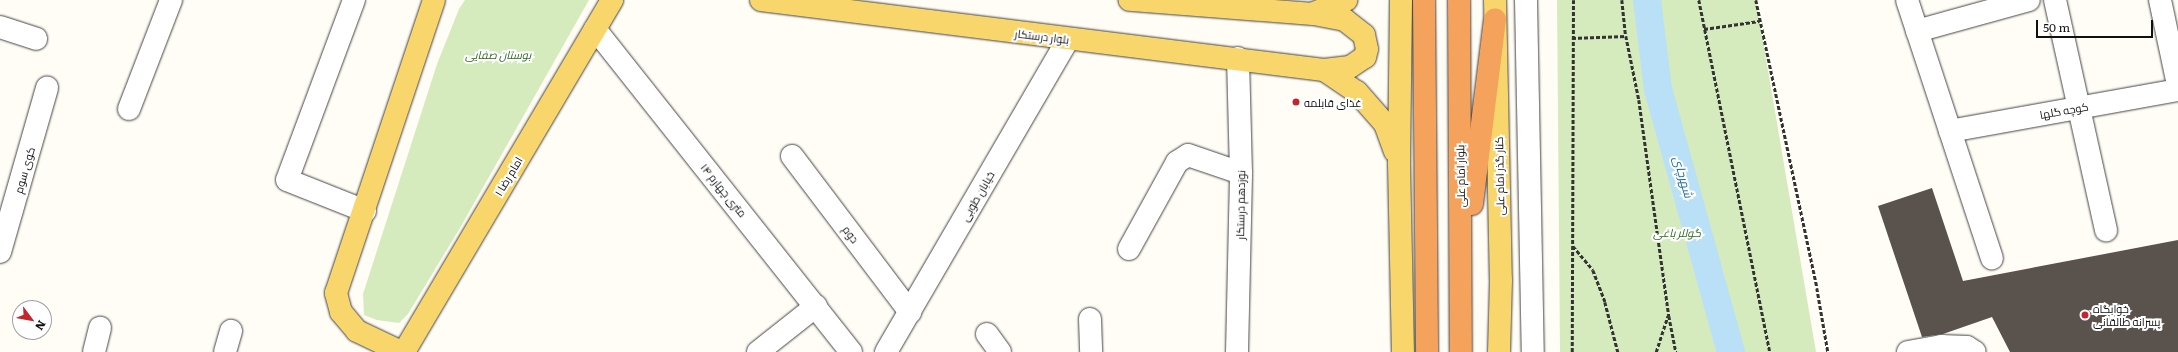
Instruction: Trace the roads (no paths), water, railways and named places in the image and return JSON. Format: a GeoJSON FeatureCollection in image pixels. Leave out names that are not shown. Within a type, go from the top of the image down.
{"type":"FeatureCollection","features":[{"type":"Feature","properties":{"kind":"highway"},"geometry":{"type":"LineString","coordinates":[[1424,0],[1427,352]]}},
{"type":"Feature","properties":{"kind":"highway","name":"بلوار امام علی"},"geometry":{"type":"LineString","coordinates":[[1459,0],[1462,291],[1461,352]]}},
{"type":"Feature","properties":{"kind":"highway"},"geometry":{"type":"LineString","coordinates":[[1462,291],[1495,10]]}},
{"type":"Feature","properties":{"kind":"main road"},"geometry":{"type":"LineString","coordinates":[[401,352],[357,331],[341,312],[336,293],[365,211],[434,0]]}},
{"type":"Feature","properties":{"kind":"main road","name":"امام رضا ۱"},"geometry":{"type":"LineString","coordinates":[[404,352],[612,0]]}},
{"type":"Feature","properties":{"kind":"main road","name":"بلوار درستکار"},"geometry":{"type":"LineString","coordinates":[[761,0],[1068,39],[1238,58],[1324,70]]}},
{"type":"Feature","properties":{"kind":"main road"},"geometry":{"type":"LineString","coordinates":[[1130,0],[1312,14],[1345,20],[1364,35],[1367,49],[1365,56],[1350,67],[1324,70]]}},
{"type":"Feature","properties":{"kind":"main road"},"geometry":{"type":"LineString","coordinates":[[1312,14],[1339,5],[1347,0]]}},
{"type":"Feature","properties":{"kind":"main road"},"geometry":{"type":"LineString","coordinates":[[1401,0],[1399,163],[1403,352]]}},
{"type":"Feature","properties":{"kind":"main road","name":"کنار گذر امام علی"},"geometry":{"type":"LineString","coordinates":[[1495,10],[1501,280],[1500,352]]}},
{"type":"Feature","properties":{"kind":"main road"},"geometry":{"type":"LineString","coordinates":[[1324,70],[1357,92],[1385,124],[1399,163]]}},
{"type":"Feature","properties":{"kind":"street"},"geometry":{"type":"LineString","coordinates":[[129,108],[171,0]]}},
{"type":"Feature","properties":{"kind":"street"},"geometry":{"type":"LineString","coordinates":[[354,0],[287,180],[365,211]]}},
{"type":"Feature","properties":{"kind":"street"},"geometry":{"type":"LineString","coordinates":[[1526,0],[1533,352]]}},
{"type":"Feature","properties":{"kind":"street"},"geometry":{"type":"LineString","coordinates":[[1907,0],[1992,258]]}},
{"type":"Feature","properties":{"kind":"street"},"geometry":{"type":"LineString","coordinates":[[1917,31],[2029,0]]}},
{"type":"Feature","properties":{"kind":"street"},"geometry":{"type":"LineString","coordinates":[[2055,0],[2106,230]]}},
{"type":"Feature","properties":{"kind":"street"},"geometry":{"type":"LineString","coordinates":[[2160,0],[2178,84]]}},
{"type":"Feature","properties":{"kind":"street"},"geometry":{"type":"LineString","coordinates":[[0,27],[36,39]]}},
{"type":"Feature","properties":{"kind":"street","name":"۱۴ متری چهارم"},"geometry":{"type":"LineString","coordinates":[[595,29],[852,352]]}},
{"type":"Feature","properties":{"kind":"street","name":"خیابان طوبی"},"geometry":{"type":"LineString","coordinates":[[886,352],[1068,39]]}},
{"type":"Feature","properties":{"kind":"street","name":"نوزدهم درستکار"},"geometry":{"type":"LineString","coordinates":[[1237,352],[1241,173],[1238,58]]}},
{"type":"Feature","properties":{"kind":"street","name":"کوی سوم"},"geometry":{"type":"LineString","coordinates":[[0,252],[47,88]]}},
{"type":"Feature","properties":{"kind":"street","name":"کوچه گلها"},"geometry":{"type":"LineString","coordinates":[[1950,131],[2178,90]]}},
{"type":"Feature","properties":{"kind":"street"},"geometry":{"type":"LineString","coordinates":[[1129,249],[1176,162],[1188,155],[1241,173]]}},
{"type":"Feature","properties":{"kind":"street","name":"دوم"},"geometry":{"type":"LineString","coordinates":[[792,156],[910,312]]}},
{"type":"Feature","properties":{"kind":"street"},"geometry":{"type":"LineString","coordinates":[[758,352],[816,306]]}},
{"type":"Feature","properties":{"kind":"street"},"geometry":{"type":"LineString","coordinates":[[1090,319],[1090,352]]}},
{"type":"Feature","properties":{"kind":"street"},"geometry":{"type":"LineString","coordinates":[[94,352],[100,328]]}},
{"type":"Feature","properties":{"kind":"street"},"geometry":{"type":"LineString","coordinates":[[225,352],[231,331]]}},
{"type":"Feature","properties":{"kind":"street"},"geometry":{"type":"LineString","coordinates":[[987,334],[1000,352]]}},
{"type":"Feature","properties":{"kind":"street"},"geometry":{"type":"LineString","coordinates":[[1908,352],[1941,346],[1967,347],[1975,352]]}},
{"type":"Feature","properties":{"kind":"waterway","name":"شهرچای"},"geometry":{"type":"LineString","coordinates":[[1647,0],[1658,89],[1731,352]]}},
{"type":"Feature","properties":{"kind":"place","name":"غذای قابلمه"},"geometry":{"type":"Point","coordinates":[1296,102]}},
{"type":"Feature","properties":{"kind":"place","name":"خوابگاه پسرانه طالقانی"},"geometry":{"type":"Point","coordinates":[2085,315]}},
{"type":"Feature","properties":{"kind":"park label","name":"بوستان صفایی"},"geometry":{"type":"Point","coordinates":[498,54]}},
{"type":"Feature","properties":{"kind":"park label","name":"گوللر باغی"},"geometry":{"type":"Point","coordinates":[1677,232]}}]}
